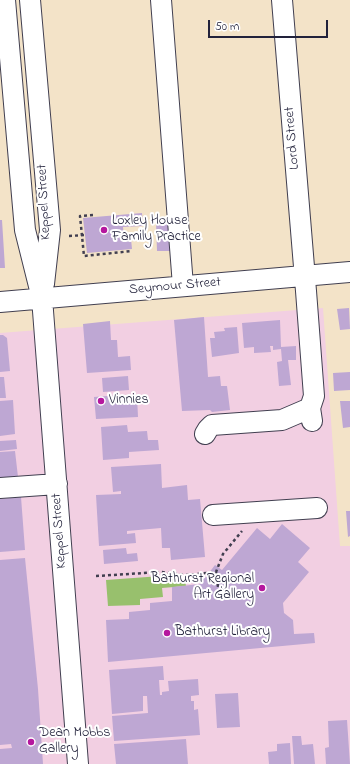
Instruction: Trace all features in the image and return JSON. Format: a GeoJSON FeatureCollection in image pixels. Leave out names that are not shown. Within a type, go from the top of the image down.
{"type":"FeatureCollection","features":[{"type":"Feature","properties":{"kind":"street","name":"Keppel Street"},"geometry":{"type":"LineString","coordinates":[[5,0],[3,21],[18,132],[25,230],[42,298],[78,764]]}},
{"type":"Feature","properties":{"kind":"street"},"geometry":{"type":"LineString","coordinates":[[161,0],[183,286]]}},
{"type":"Feature","properties":{"kind":"street","name":"Lord Street"},"geometry":{"type":"LineString","coordinates":[[205,434],[212,425],[282,420],[311,414],[314,396],[282,0]]}},
{"type":"Feature","properties":{"kind":"street","name":"Keppel Street"},"geometry":{"type":"LineString","coordinates":[[31,10],[50,230],[42,298]]}},
{"type":"Feature","properties":{"kind":"street"},"geometry":{"type":"LineString","coordinates":[[3,21],[31,10]]}},
{"type":"Feature","properties":{"kind":"street"},"geometry":{"type":"LineString","coordinates":[[18,132],[41,130]]}},
{"type":"Feature","properties":{"kind":"street","name":"Seymour Street"},"geometry":{"type":"LineString","coordinates":[[0,302],[350,272]]}},
{"type":"Feature","properties":{"kind":"street"},"geometry":{"type":"LineString","coordinates":[[0,488],[57,484]]}},
{"type":"Feature","properties":{"kind":"street"},"geometry":{"type":"LineString","coordinates":[[213,515],[317,508]]}},
{"type":"Feature","properties":{"kind":"path"},"geometry":{"type":"LineString","coordinates":[[93,215],[80,216],[84,235],[84,256],[132,252]]}},
{"type":"Feature","properties":{"kind":"path"},"geometry":{"type":"LineString","coordinates":[[69,236],[84,235]]}},
{"type":"Feature","properties":{"kind":"path"},"geometry":{"type":"LineString","coordinates":[[219,594],[216,572],[223,554],[244,529]]}},
{"type":"Feature","properties":{"kind":"path"},"geometry":{"type":"LineString","coordinates":[[96,576],[161,572],[186,575],[216,572]]}},
{"type":"Feature","properties":{"kind":"shaded area"},"geometry":{"type":"Polygon","coordinates":[[[323,308],[340,546],[350,546],[350,764],[0,764],[0,333],[323,308]]]}},
{"type":"Feature","properties":{"kind":"green space"},"geometry":{"type":"Polygon","coordinates":[[[161,576],[185,580],[186,586],[162,588],[163,597],[140,599],[140,605],[108,606],[106,580],[161,576]]]}},
{"type":"Feature","properties":{"kind":"building","name":"Loxley House Family Practice"},"geometry":{"type":"Polygon","coordinates":[[[142,213],[143,226],[123,227],[124,239],[131,239],[132,249],[87,253],[83,218],[142,213]]]}},
{"type":"Feature","properties":{"kind":"building"},"geometry":{"type":"Polygon","coordinates":[[[0,220],[2,220],[5,268],[0,268],[0,220]]]}},
{"type":"Feature","properties":{"kind":"building"},"geometry":{"type":"Polygon","coordinates":[[[156,222],[170,222],[171,251],[157,251],[156,222]]]}},
{"type":"Feature","properties":{"kind":"building"},"geometry":{"type":"Polygon","coordinates":[[[349,308],[350,329],[340,330],[337,309],[349,308]]]}},
{"type":"Feature","properties":{"kind":"building"},"geometry":{"type":"Polygon","coordinates":[[[204,317],[208,377],[220,376],[221,386],[227,386],[230,410],[212,412],[210,410],[182,411],[174,320],[204,317]]]}},
{"type":"Feature","properties":{"kind":"building"},"geometry":{"type":"Polygon","coordinates":[[[280,320],[281,347],[296,346],[296,360],[288,360],[291,385],[279,386],[277,362],[282,361],[281,349],[273,350],[273,346],[270,346],[271,352],[254,353],[254,347],[244,348],[242,323],[280,320]]]}},
{"type":"Feature","properties":{"kind":"building"},"geometry":{"type":"Polygon","coordinates":[[[110,321],[111,340],[117,340],[118,357],[130,356],[131,370],[87,373],[83,324],[110,321]]]}},
{"type":"Feature","properties":{"kind":"building"},"geometry":{"type":"Polygon","coordinates":[[[237,327],[239,353],[212,357],[210,338],[215,338],[214,332],[225,331],[224,328],[237,327]]]}},
{"type":"Feature","properties":{"kind":"building"},"geometry":{"type":"Polygon","coordinates":[[[0,335],[7,338],[10,371],[0,372],[0,335]]]}},
{"type":"Feature","properties":{"kind":"building"},"geometry":{"type":"Polygon","coordinates":[[[350,372],[350,390],[334,391],[333,373],[350,372]]]}},
{"type":"Feature","properties":{"kind":"building"},"geometry":{"type":"Polygon","coordinates":[[[128,376],[129,390],[103,392],[102,378],[128,376]]]}},
{"type":"Feature","properties":{"kind":"building"},"geometry":{"type":"Polygon","coordinates":[[[0,377],[4,377],[6,398],[0,398],[0,377]]]}},
{"type":"Feature","properties":{"kind":"building"},"geometry":{"type":"Polygon","coordinates":[[[121,395],[121,397],[137,396],[138,417],[96,419],[94,397],[121,395]]]}},
{"type":"Feature","properties":{"kind":"building"},"geometry":{"type":"Polygon","coordinates":[[[13,400],[15,434],[0,436],[0,401],[13,400]]]}},
{"type":"Feature","properties":{"kind":"building"},"geometry":{"type":"Polygon","coordinates":[[[340,401],[350,401],[350,427],[343,428],[340,401]]]}},
{"type":"Feature","properties":{"kind":"building"},"geometry":{"type":"Polygon","coordinates":[[[127,425],[128,432],[147,431],[148,440],[158,440],[159,450],[129,452],[129,458],[103,460],[101,427],[127,425]]]}},
{"type":"Feature","properties":{"kind":"building"},"geometry":{"type":"Polygon","coordinates":[[[16,440],[17,449],[0,451],[0,441],[16,440]]]}},
{"type":"Feature","properties":{"kind":"building"},"geometry":{"type":"Polygon","coordinates":[[[15,451],[18,477],[0,478],[0,452],[15,451]]]}},
{"type":"Feature","properties":{"kind":"building"},"geometry":{"type":"Polygon","coordinates":[[[161,464],[162,488],[187,485],[188,500],[200,499],[205,557],[171,560],[170,548],[162,548],[161,528],[127,531],[127,534],[135,533],[136,543],[99,546],[96,495],[121,494],[121,491],[113,492],[111,467],[161,464]]]}},
{"type":"Feature","properties":{"kind":"building"},"geometry":{"type":"Polygon","coordinates":[[[21,497],[25,550],[0,552],[0,499],[21,497]]]}},
{"type":"Feature","properties":{"kind":"building"},"geometry":{"type":"Polygon","coordinates":[[[346,511],[350,511],[350,536],[348,537],[346,511]]]}},
{"type":"Feature","properties":{"kind":"building"},"geometry":{"type":"Polygon","coordinates":[[[282,524],[310,548],[298,562],[309,572],[283,603],[284,613],[293,620],[294,634],[314,633],[315,643],[108,662],[106,620],[129,619],[129,612],[150,610],[150,603],[172,601],[172,587],[200,584],[198,578],[205,578],[215,565],[222,570],[257,528],[270,539],[282,524]]]}},
{"type":"Feature","properties":{"kind":"building"},"geometry":{"type":"Polygon","coordinates":[[[126,548],[127,554],[137,553],[138,561],[104,564],[103,550],[126,548]]]}},
{"type":"Feature","properties":{"kind":"building"},"geometry":{"type":"Polygon","coordinates":[[[25,558],[38,689],[43,764],[0,764],[0,749],[12,748],[11,744],[0,745],[0,560],[25,558]]]}},
{"type":"Feature","properties":{"kind":"building"},"geometry":{"type":"Polygon","coordinates":[[[163,666],[164,680],[159,680],[160,695],[162,695],[162,692],[169,691],[168,681],[198,679],[199,695],[191,696],[191,701],[194,701],[194,710],[198,709],[200,735],[114,741],[112,716],[148,713],[147,696],[143,696],[143,711],[112,714],[109,670],[163,666]]]}},
{"type":"Feature","properties":{"kind":"building"},"geometry":{"type":"Polygon","coordinates":[[[238,693],[240,727],[217,728],[215,694],[238,693]]]}},
{"type":"Feature","properties":{"kind":"building"},"geometry":{"type":"Polygon","coordinates":[[[347,720],[350,764],[326,764],[325,748],[329,747],[328,721],[347,720]]]}},
{"type":"Feature","properties":{"kind":"building"},"geometry":{"type":"Polygon","coordinates":[[[292,736],[301,736],[302,745],[313,744],[315,764],[294,764],[292,736]]]}},
{"type":"Feature","properties":{"kind":"building"},"geometry":{"type":"Polygon","coordinates":[[[186,739],[188,764],[116,764],[114,744],[186,739]]]}},
{"type":"Feature","properties":{"kind":"building"},"geometry":{"type":"Polygon","coordinates":[[[290,743],[291,764],[269,764],[268,752],[277,751],[277,744],[290,743]]]}},
{"type":"Feature","properties":{"kind":"place","name":"Loxley House Family Practice"},"geometry":{"type":"Point","coordinates":[104,230]}},
{"type":"Feature","properties":{"kind":"place","name":"Vinnies"},"geometry":{"type":"Point","coordinates":[101,401]}},
{"type":"Feature","properties":{"kind":"place","name":"Bathurst Regional Art Gallery"},"geometry":{"type":"Point","coordinates":[262,588]}},
{"type":"Feature","properties":{"kind":"place","name":"Bathurst Library"},"geometry":{"type":"Point","coordinates":[167,633]}},
{"type":"Feature","properties":{"kind":"place","name":"Dean Mobbs Gallery"},"geometry":{"type":"Point","coordinates":[31,742]}}]}
